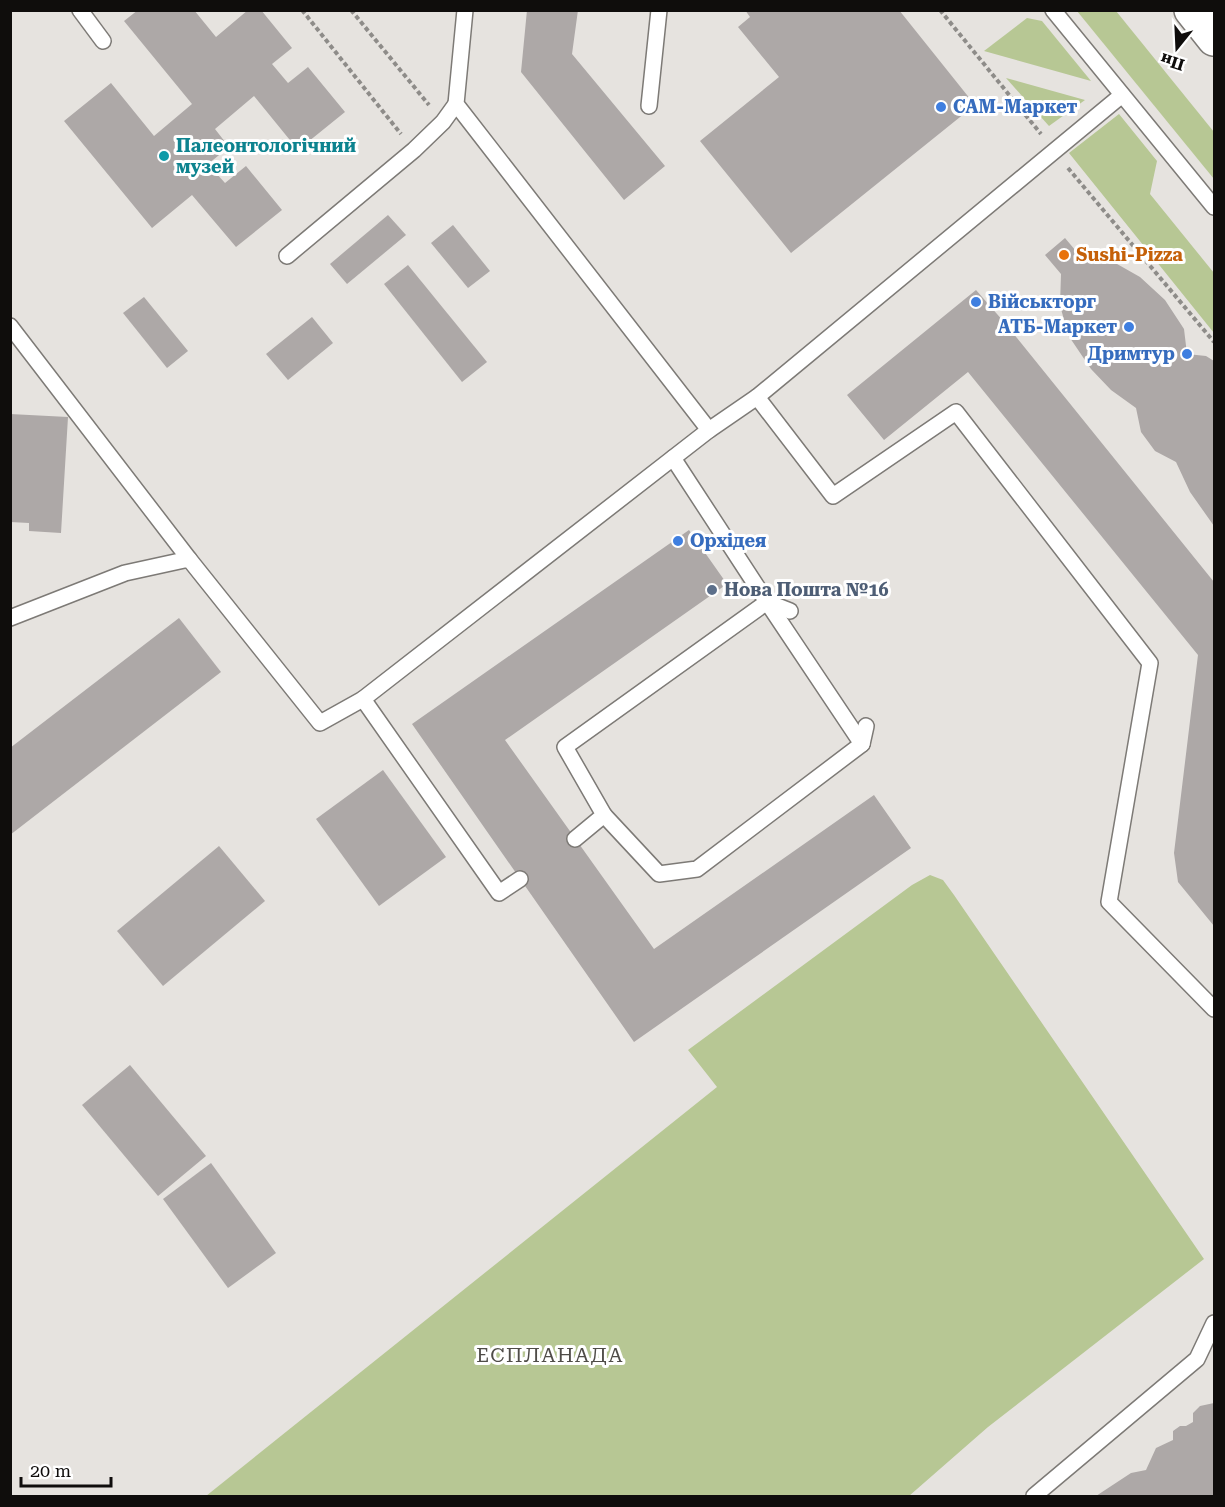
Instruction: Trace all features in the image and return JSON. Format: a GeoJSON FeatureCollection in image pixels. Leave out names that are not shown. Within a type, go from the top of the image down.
{"type":"FeatureCollection","features":[{"type":"Feature","properties":{"kind":"main road"},"geometry":{"type":"LineString","coordinates":[[1191,10],[1215,39]]}},
{"type":"Feature","properties":{"kind":"lane"},"geometry":{"type":"LineString","coordinates":[[80,10],[103,41]]}},
{"type":"Feature","properties":{"kind":"lane"},"geometry":{"type":"LineString","coordinates":[[287,256],[414,150],[443,122],[456,104],[465,10]]}},
{"type":"Feature","properties":{"kind":"lane"},"geometry":{"type":"LineString","coordinates":[[649,106],[659,10]]}},
{"type":"Feature","properties":{"kind":"lane"},"geometry":{"type":"LineString","coordinates":[[1053,10],[1215,207]]}},
{"type":"Feature","properties":{"kind":"lane"},"geometry":{"type":"LineString","coordinates":[[10,326],[189,559],[320,723],[363,699],[709,430],[758,397],[1122,95]]}},
{"type":"Feature","properties":{"kind":"lane"},"geometry":{"type":"LineString","coordinates":[[456,104],[709,430]]}},
{"type":"Feature","properties":{"kind":"lane"},"geometry":{"type":"LineString","coordinates":[[758,397],[833,496],[956,412],[1149,663],[1109,902],[1215,1009]]}},
{"type":"Feature","properties":{"kind":"lane"},"geometry":{"type":"LineString","coordinates":[[673,458],[862,744]]}},
{"type":"Feature","properties":{"kind":"lane"},"geometry":{"type":"LineString","coordinates":[[10,618],[125,573],[189,559]]}},
{"type":"Feature","properties":{"kind":"lane"},"geometry":{"type":"LineString","coordinates":[[767,602],[790,611]]}},
{"type":"Feature","properties":{"kind":"lane"},"geometry":{"type":"LineString","coordinates":[[767,602],[566,747],[604,815],[659,874],[697,869],[862,744],[866,726]]}},
{"type":"Feature","properties":{"kind":"lane"},"geometry":{"type":"LineString","coordinates":[[363,699],[499,893],[520,879]]}},
{"type":"Feature","properties":{"kind":"lane"},"geometry":{"type":"LineString","coordinates":[[575,839],[604,815]]}},
{"type":"Feature","properties":{"kind":"lane"},"geometry":{"type":"LineString","coordinates":[[1034,1497],[1197,1359],[1215,1323]]}},
{"type":"Feature","properties":{"kind":"path"},"geometry":{"type":"LineString","coordinates":[[302,10],[414,150]]}},
{"type":"Feature","properties":{"kind":"path"},"geometry":{"type":"LineString","coordinates":[[351,10],[443,122]]}},
{"type":"Feature","properties":{"kind":"path"},"geometry":{"type":"LineString","coordinates":[[940,10],[1054,151],[1215,342]]}},
{"type":"Feature","properties":{"kind":"green space"},"geometry":{"type":"Polygon","coordinates":[[[1077,11],[1116,11],[1214,132],[1214,179],[1077,11]]]}},
{"type":"Feature","properties":{"kind":"green space"},"geometry":{"type":"Polygon","coordinates":[[[1027,18],[1042,21],[1091,81],[984,51],[1027,18]]]}},
{"type":"Feature","properties":{"kind":"green space"},"geometry":{"type":"Polygon","coordinates":[[[1006,78],[1085,100],[1049,126],[1006,78]]]}},
{"type":"Feature","properties":{"kind":"green space"},"geometry":{"type":"Polygon","coordinates":[[[1119,114],[1157,161],[1150,194],[1214,273],[1214,333],[1069,153],[1119,114]]]}},
{"type":"Feature","properties":{"kind":"green space"},"geometry":{"type":"Polygon","coordinates":[[[930,875],[943,880],[954,895],[1204,1259],[988,1427],[909,1496],[206,1496],[717,1087],[688,1050],[912,885],[930,875]]]}},
{"type":"Feature","properties":{"kind":"building"},"geometry":{"type":"Polygon","coordinates":[[[138,10],[194,10],[216,37],[248,10],[261,10],[292,48],[272,64],[288,83],[308,67],[345,112],[298,150],[254,96],[215,129],[229,147],[208,164],[225,183],[246,166],[282,210],[236,247],[192,195],[152,228],[64,121],[111,83],[154,136],[192,104],[124,21],[138,10]]]}},
{"type":"Feature","properties":{"kind":"building"},"geometry":{"type":"Polygon","coordinates":[[[527,10],[578,10],[572,54],[665,166],[624,200],[521,72],[527,10]]]}},
{"type":"Feature","properties":{"kind":"building"},"geometry":{"type":"Polygon","coordinates":[[[745,10],[899,10],[975,105],[791,253],[700,141],[779,77],[738,27],[750,17],[745,10]]]}},
{"type":"Feature","properties":{"kind":"building"},"geometry":{"type":"Polygon","coordinates":[[[388,215],[406,235],[347,284],[330,264],[388,215]]]}},
{"type":"Feature","properties":{"kind":"building"},"geometry":{"type":"Polygon","coordinates":[[[453,225],[490,271],[468,288],[431,243],[453,225]]]}},
{"type":"Feature","properties":{"kind":"building"},"geometry":{"type":"Polygon","coordinates":[[[1065,238],[1081,257],[1110,260],[1140,277],[1165,300],[1184,329],[1187,354],[1206,356],[1214,361],[1214,526],[1190,492],[1176,462],[1155,451],[1141,432],[1136,408],[1111,390],[1091,369],[1068,335],[1060,305],[1061,274],[1045,255],[1065,238]]]}},
{"type":"Feature","properties":{"kind":"building"},"geometry":{"type":"Polygon","coordinates":[[[408,265],[487,362],[462,382],[384,284],[408,265]]]}},
{"type":"Feature","properties":{"kind":"building"},"geometry":{"type":"Polygon","coordinates":[[[976,290],[1214,582],[1214,926],[1178,882],[1174,853],[1198,655],[968,372],[884,440],[847,395],[976,290]]]}},
{"type":"Feature","properties":{"kind":"building"},"geometry":{"type":"Polygon","coordinates":[[[144,297],[188,351],[167,368],[123,313],[144,297]]]}},
{"type":"Feature","properties":{"kind":"building"},"geometry":{"type":"Polygon","coordinates":[[[312,317],[333,343],[288,380],[266,354],[312,317]]]}},
{"type":"Feature","properties":{"kind":"building"},"geometry":{"type":"Polygon","coordinates":[[[10,414],[68,417],[61,533],[29,531],[29,523],[10,522],[10,414]]]}},
{"type":"Feature","properties":{"kind":"building"},"geometry":{"type":"Polygon","coordinates":[[[689,530],[727,584],[505,740],[654,949],[874,795],[911,848],[634,1042],[412,724],[689,530]]]}},
{"type":"Feature","properties":{"kind":"building"},"geometry":{"type":"Polygon","coordinates":[[[179,618],[221,672],[10,835],[10,748],[179,618]]]}},
{"type":"Feature","properties":{"kind":"building"},"geometry":{"type":"Polygon","coordinates":[[[383,770],[446,857],[379,906],[316,819],[383,770]]]}},
{"type":"Feature","properties":{"kind":"building"},"geometry":{"type":"Polygon","coordinates":[[[219,846],[265,901],[163,986],[117,931],[219,846]]]}},
{"type":"Feature","properties":{"kind":"building"},"geometry":{"type":"Polygon","coordinates":[[[130,1065],[206,1156],[158,1196],[82,1105],[130,1065]]]}},
{"type":"Feature","properties":{"kind":"building"},"geometry":{"type":"Polygon","coordinates":[[[211,1163],[276,1253],[228,1288],[163,1199],[211,1163]]]}},
{"type":"Feature","properties":{"kind":"building"},"geometry":{"type":"Polygon","coordinates":[[[1214,1403],[1214,1496],[1096,1496],[1131,1473],[1146,1470],[1156,1448],[1173,1440],[1173,1431],[1193,1422],[1193,1413],[1200,1406],[1214,1403]]]}},
{"type":"Feature","properties":{"kind":"place","name":"САМ-Маркет"},"geometry":{"type":"Point","coordinates":[941,107]}},
{"type":"Feature","properties":{"kind":"place","name":"Палеонтологічний музей"},"geometry":{"type":"Point","coordinates":[164,156]}},
{"type":"Feature","properties":{"kind":"place","name":"Sushi-Pizza"},"geometry":{"type":"Point","coordinates":[1064,255]}},
{"type":"Feature","properties":{"kind":"place","name":"Військторг"},"geometry":{"type":"Point","coordinates":[976,302]}},
{"type":"Feature","properties":{"kind":"place","name":"АТБ-Маркет"},"geometry":{"type":"Point","coordinates":[1129,327]}},
{"type":"Feature","properties":{"kind":"place","name":"Дримтур"},"geometry":{"type":"Point","coordinates":[1187,354]}},
{"type":"Feature","properties":{"kind":"place","name":"Орхідея"},"geometry":{"type":"Point","coordinates":[678,541]}},
{"type":"Feature","properties":{"kind":"place","name":"Нова Пошта №16"},"geometry":{"type":"Point","coordinates":[712,590]}},
{"type":"Feature","properties":{"kind":"district","name":"ЕСПЛАНАДА"},"geometry":{"type":"Point","coordinates":[550,1355]}}]}
